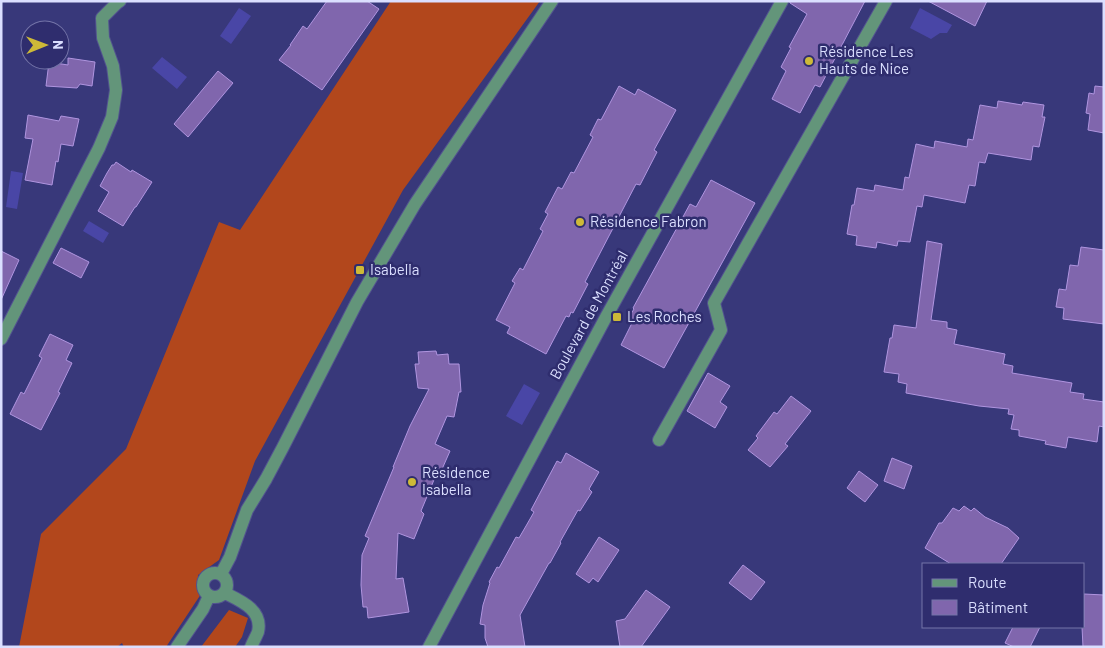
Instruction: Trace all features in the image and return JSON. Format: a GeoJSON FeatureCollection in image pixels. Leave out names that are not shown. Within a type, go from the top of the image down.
{"type":"FeatureCollection","features":[{"type":"Feature","properties":{"kind":"street"},"geometry":{"type":"LineString","coordinates":[[1,339],[95,156],[112,118],[116,90],[112,66],[103,38],[102,18],[120,1]]}},
{"type":"Feature","properties":{"kind":"street"},"geometry":{"type":"LineString","coordinates":[[220,574],[230,557],[247,510],[266,479],[372,276],[415,204],[552,1]]}},
{"type":"Feature","properties":{"kind":"street","name":"Boulevard de Montréal"},"geometry":{"type":"LineString","coordinates":[[429,647],[606,317],[782,1]]}},
{"type":"Feature","properties":{"kind":"street"},"geometry":{"type":"LineString","coordinates":[[659,440],[722,330],[714,303],[886,1]]}},
{"type":"Feature","properties":{"kind":"street"},"geometry":{"type":"LineString","coordinates":[[211,574],[220,574],[227,580],[225,593],[218,598],[209,596],[203,589],[204,580],[211,574]]}},
{"type":"Feature","properties":{"kind":"street"},"geometry":{"type":"LineString","coordinates":[[225,593],[250,607],[255,614],[259,624],[257,634],[250,647]]}},
{"type":"Feature","properties":{"kind":"street"},"geometry":{"type":"LineString","coordinates":[[177,647],[203,609],[209,596]]}},
{"type":"Feature","properties":{"kind":"shaded area"},"geometry":{"type":"Polygon","coordinates":[[[391,1],[540,1],[403,190],[255,461],[219,560],[198,575],[201,594],[166,647],[124,647],[122,643],[117,647],[19,647],[41,534],[126,449],[219,222],[240,230],[391,1]]]}},
{"type":"Feature","properties":{"kind":"shaded area"},"geometry":{"type":"Polygon","coordinates":[[[239,8],[251,16],[231,44],[220,36],[239,8]]]}},
{"type":"Feature","properties":{"kind":"shaded area"},"geometry":{"type":"Polygon","coordinates":[[[920,8],[952,25],[947,33],[940,33],[931,39],[910,28],[920,8]]]}},
{"type":"Feature","properties":{"kind":"shaded area"},"geometry":{"type":"Polygon","coordinates":[[[162,57],[187,77],[177,89],[152,68],[162,57]]]}},
{"type":"Feature","properties":{"kind":"shaded area"},"geometry":{"type":"Polygon","coordinates":[[[11,171],[23,173],[17,209],[6,207],[11,171]]]}},
{"type":"Feature","properties":{"kind":"shaded area"},"geometry":{"type":"Polygon","coordinates":[[[89,221],[109,233],[103,243],[83,231],[89,221]]]}},
{"type":"Feature","properties":{"kind":"shaded area"},"geometry":{"type":"Polygon","coordinates":[[[524,384],[540,393],[522,425],[506,416],[524,384]]]}},
{"type":"Feature","properties":{"kind":"shaded area"},"geometry":{"type":"Polygon","coordinates":[[[229,610],[248,618],[242,637],[235,647],[201,647],[229,610]]]}},
{"type":"Feature","properties":{"kind":"building"},"geometry":{"type":"Polygon","coordinates":[[[327,1],[367,1],[379,9],[322,90],[279,60],[303,26],[307,29],[327,1]]]}},
{"type":"Feature","properties":{"kind":"building","name":"Résidence Les Hauts de Nice"},"geometry":{"type":"Polygon","coordinates":[[[790,1],[865,1],[820,87],[815,85],[800,113],[772,99],[786,71],[781,67],[791,48],[789,47],[807,14],[790,3],[790,1]]]}},
{"type":"Feature","properties":{"kind":"building"},"geometry":{"type":"Polygon","coordinates":[[[928,1],[987,1],[975,26],[928,1]]]}},
{"type":"Feature","properties":{"kind":"building"},"geometry":{"type":"Polygon","coordinates":[[[70,58],[95,62],[92,86],[80,84],[77,88],[46,86],[48,70],[70,70],[70,58]]]}},
{"type":"Feature","properties":{"kind":"building"},"geometry":{"type":"Polygon","coordinates":[[[218,71],[233,83],[188,137],[174,124],[218,71]]]}},
{"type":"Feature","properties":{"kind":"building","name":"Résidence Fabron"},"geometry":{"type":"Polygon","coordinates":[[[619,86],[635,95],[638,89],[676,110],[654,150],[657,152],[640,185],[636,184],[585,282],[588,284],[573,313],[571,312],[569,317],[566,316],[546,354],[507,333],[510,327],[496,320],[515,283],[512,281],[520,268],[523,270],[543,231],[540,229],[548,214],[545,212],[558,187],[562,189],[571,172],[574,173],[593,137],[590,135],[598,119],[601,120],[619,86]]]}},
{"type":"Feature","properties":{"kind":"building"},"geometry":{"type":"Polygon","coordinates":[[[1095,86],[1104,87],[1104,133],[1088,130],[1090,114],[1086,113],[1089,93],[1094,94],[1095,86]]]}},
{"type":"Feature","properties":{"kind":"building"},"geometry":{"type":"Polygon","coordinates":[[[998,101],[1022,105],[1023,102],[1044,105],[1042,117],[1045,117],[1039,147],[1033,146],[1031,160],[988,153],[985,163],[979,162],[975,186],[969,185],[965,203],[924,195],[922,207],[917,206],[910,242],[898,241],[897,246],[877,242],[876,248],[856,245],[857,236],[847,234],[857,188],[874,191],[875,185],[903,190],[905,177],[909,178],[916,144],[934,148],[935,141],[967,147],[968,139],[973,140],[980,105],[997,108],[998,101]]]}},
{"type":"Feature","properties":{"kind":"building"},"geometry":{"type":"Polygon","coordinates":[[[28,115],[59,121],[61,116],[79,119],[73,146],[61,144],[52,185],[25,180],[33,139],[25,138],[28,115]]]}},
{"type":"Feature","properties":{"kind":"building"},"geometry":{"type":"Polygon","coordinates":[[[116,162],[152,182],[123,226],[98,211],[109,192],[100,186],[112,165],[116,162]]]}},
{"type":"Feature","properties":{"kind":"building"},"geometry":{"type":"Polygon","coordinates":[[[711,180],[755,203],[664,368],[621,345],[634,319],[629,317],[633,308],[690,204],[696,207],[711,180]]]}},
{"type":"Feature","properties":{"kind":"building"},"geometry":{"type":"Polygon","coordinates":[[[927,241],[942,244],[931,320],[947,322],[947,328],[957,330],[954,344],[1005,354],[1003,364],[1013,366],[1012,373],[1072,383],[1070,392],[1084,394],[1083,399],[1104,402],[1104,427],[1099,426],[1097,442],[1068,437],[1066,448],[1045,444],[1046,441],[1019,436],[1019,430],[1011,429],[1014,415],[1008,414],[1009,409],[979,406],[906,393],[907,384],[898,382],[899,374],[884,372],[894,325],[916,328],[927,241]]]}},
{"type":"Feature","properties":{"kind":"building"},"geometry":{"type":"Polygon","coordinates":[[[1081,247],[1104,250],[1104,324],[1063,319],[1064,308],[1056,307],[1059,289],[1066,290],[1070,265],[1078,266],[1081,247]]]}},
{"type":"Feature","properties":{"kind":"building"},"geometry":{"type":"Polygon","coordinates":[[[61,248],[89,262],[81,278],[53,263],[61,248]]]}},
{"type":"Feature","properties":{"kind":"building"},"geometry":{"type":"Polygon","coordinates":[[[1,251],[19,260],[1,300],[1,251]]]}},
{"type":"Feature","properties":{"kind":"building"},"geometry":{"type":"Polygon","coordinates":[[[50,334],[73,345],[66,360],[72,363],[58,392],[60,393],[41,430],[10,414],[21,392],[24,394],[42,358],[39,356],[50,334]]]}},
{"type":"Feature","properties":{"kind":"building","name":"Résidence Isabella"},"geometry":{"type":"Polygon","coordinates":[[[436,351],[437,355],[448,354],[449,364],[459,364],[461,392],[459,392],[454,417],[447,416],[435,444],[450,451],[439,476],[436,475],[421,511],[424,514],[414,539],[398,533],[396,579],[403,578],[409,612],[368,618],[367,607],[363,607],[361,585],[362,555],[369,538],[365,536],[410,426],[429,389],[418,388],[415,364],[419,364],[418,352],[436,351]]]}},
{"type":"Feature","properties":{"kind":"building"},"geometry":{"type":"Polygon","coordinates":[[[708,373],[730,386],[720,402],[727,407],[715,428],[687,411],[708,373]]]}},
{"type":"Feature","properties":{"kind":"building"},"geometry":{"type":"Polygon","coordinates":[[[791,396],[811,411],[785,444],[788,446],[770,467],[748,450],[774,412],[777,414],[791,396]]]}},
{"type":"Feature","properties":{"kind":"building","name":"Résidence Isabella"},"geometry":{"type":"Polygon","coordinates":[[[566,453],[599,472],[589,489],[592,492],[580,511],[578,510],[520,615],[525,647],[488,647],[485,638],[485,625],[480,624],[489,582],[516,537],[519,538],[534,512],[531,510],[557,461],[561,463],[566,453]]]}},
{"type":"Feature","properties":{"kind":"building"},"geometry":{"type":"Polygon","coordinates":[[[892,458],[912,466],[904,489],[884,481],[892,458]]]}},
{"type":"Feature","properties":{"kind":"building"},"geometry":{"type":"Polygon","coordinates":[[[859,471],[878,485],[865,502],[847,488],[859,471]]]}},
{"type":"Feature","properties":{"kind":"building"},"geometry":{"type":"Polygon","coordinates":[[[964,506],[971,511],[974,508],[985,517],[1008,528],[1019,538],[1002,563],[949,563],[925,548],[939,523],[942,523],[953,508],[959,511],[964,506]]]}},
{"type":"Feature","properties":{"kind":"building"},"geometry":{"type":"Polygon","coordinates":[[[599,537],[619,550],[598,582],[593,578],[589,583],[576,574],[599,537]]]}},
{"type":"Feature","properties":{"kind":"building"},"geometry":{"type":"Polygon","coordinates":[[[743,565],[765,582],[751,600],[729,583],[743,565]]]}},
{"type":"Feature","properties":{"kind":"building"},"geometry":{"type":"Polygon","coordinates":[[[646,590],[670,607],[641,647],[620,647],[616,621],[625,619],[646,590]]]}},
{"type":"Feature","properties":{"kind":"building"},"geometry":{"type":"Polygon","coordinates":[[[1085,594],[1104,595],[1104,647],[1083,647],[1082,628],[1085,628],[1085,594]]]}},
{"type":"Feature","properties":{"kind":"building"},"geometry":{"type":"Polygon","coordinates":[[[1012,628],[1040,628],[1030,647],[1014,647],[1005,643],[1012,628]]]}},
{"type":"Feature","properties":{"kind":"place","name":"Résidence Les Hauts de Nice"},"geometry":{"type":"Point","coordinates":[809,61]}},
{"type":"Feature","properties":{"kind":"place","name":"Résidence Fabron"},"geometry":{"type":"Point","coordinates":[580,222]}},
{"type":"Feature","properties":{"kind":"place","name":"Isabella"},"geometry":{"type":"Point","coordinates":[360,270]}},
{"type":"Feature","properties":{"kind":"place","name":"Les Roches"},"geometry":{"type":"Point","coordinates":[617,317]}},
{"type":"Feature","properties":{"kind":"place","name":"Résidence Isabella"},"geometry":{"type":"Point","coordinates":[412,482]}}]}
